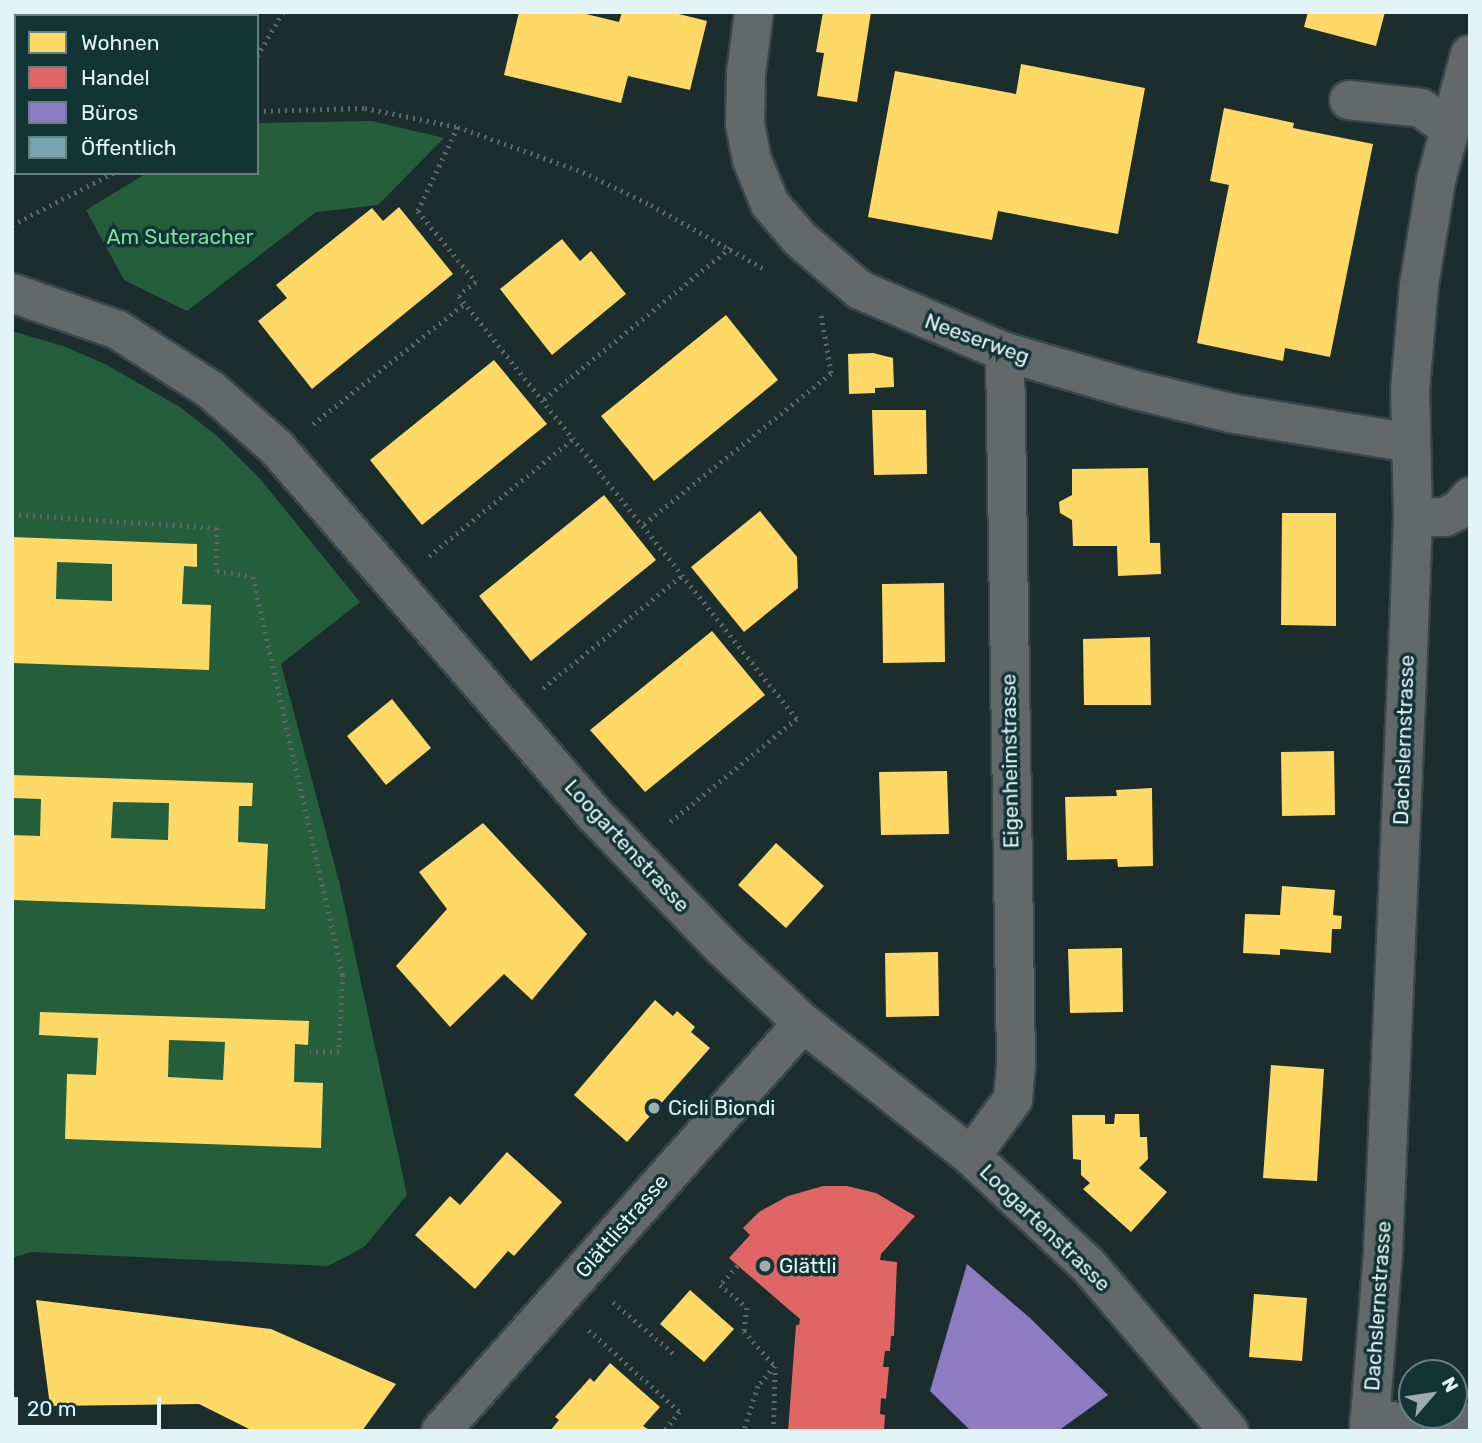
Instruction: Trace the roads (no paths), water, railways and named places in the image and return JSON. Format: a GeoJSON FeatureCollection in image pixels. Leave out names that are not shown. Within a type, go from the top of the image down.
{"type":"FeatureCollection","features":[{"type":"Feature","properties":{"kind":"street","name":"Neeserweg"},"geometry":{"type":"LineString","coordinates":[[754,12],[746,74],[745,124],[752,160],[770,204],[800,239],[860,290],[1005,352],[1136,390],[1230,413],[1411,443]]}},
{"type":"Feature","properties":{"kind":"street","name":"Dachslernstrasse"},"geometry":{"type":"LineString","coordinates":[[1369,1426],[1383,1252],[1413,518],[1410,390],[1419,285],[1436,181],[1470,54]]}},
{"type":"Feature","properties":{"kind":"street"},"geometry":{"type":"LineString","coordinates":[[1349,100],[1421,108],[1450,128]]}},
{"type":"Feature","properties":{"kind":"street","name":"Loogartenstrasse"},"geometry":{"type":"LineString","coordinates":[[12,293],[118,330],[211,390],[277,448],[593,813],[723,948],[803,1023],[971,1156],[1088,1265],[1229,1431]]}},
{"type":"Feature","properties":{"kind":"street","name":"Eigenheimstrasse"},"geometry":{"type":"LineString","coordinates":[[971,1156],[1013,1099],[1016,1063],[1005,352]]}},
{"type":"Feature","properties":{"kind":"street"},"geometry":{"type":"LineString","coordinates":[[1413,518],[1445,517],[1460,510],[1470,497]]}},
{"type":"Feature","properties":{"kind":"street","name":"Glättlistrasse"},"geometry":{"type":"LineString","coordinates":[[442,1431],[803,1023]]}},
{"type":"Feature","properties":{"kind":"street"},"geometry":{"type":"LineString","coordinates":[[1369,1426],[1470,1423]]}},
{"type":"Feature","properties":{"kind":"place","name":"Cicli Biondi"},"geometry":{"type":"Point","coordinates":[654,1108]}},
{"type":"Feature","properties":{"kind":"place","name":"Glättli"},"geometry":{"type":"Point","coordinates":[765,1266]}},
{"type":"Feature","properties":{"kind":"park label","name":"Am Suteracher"},"geometry":{"type":"Point","coordinates":[180,237]}}]}
